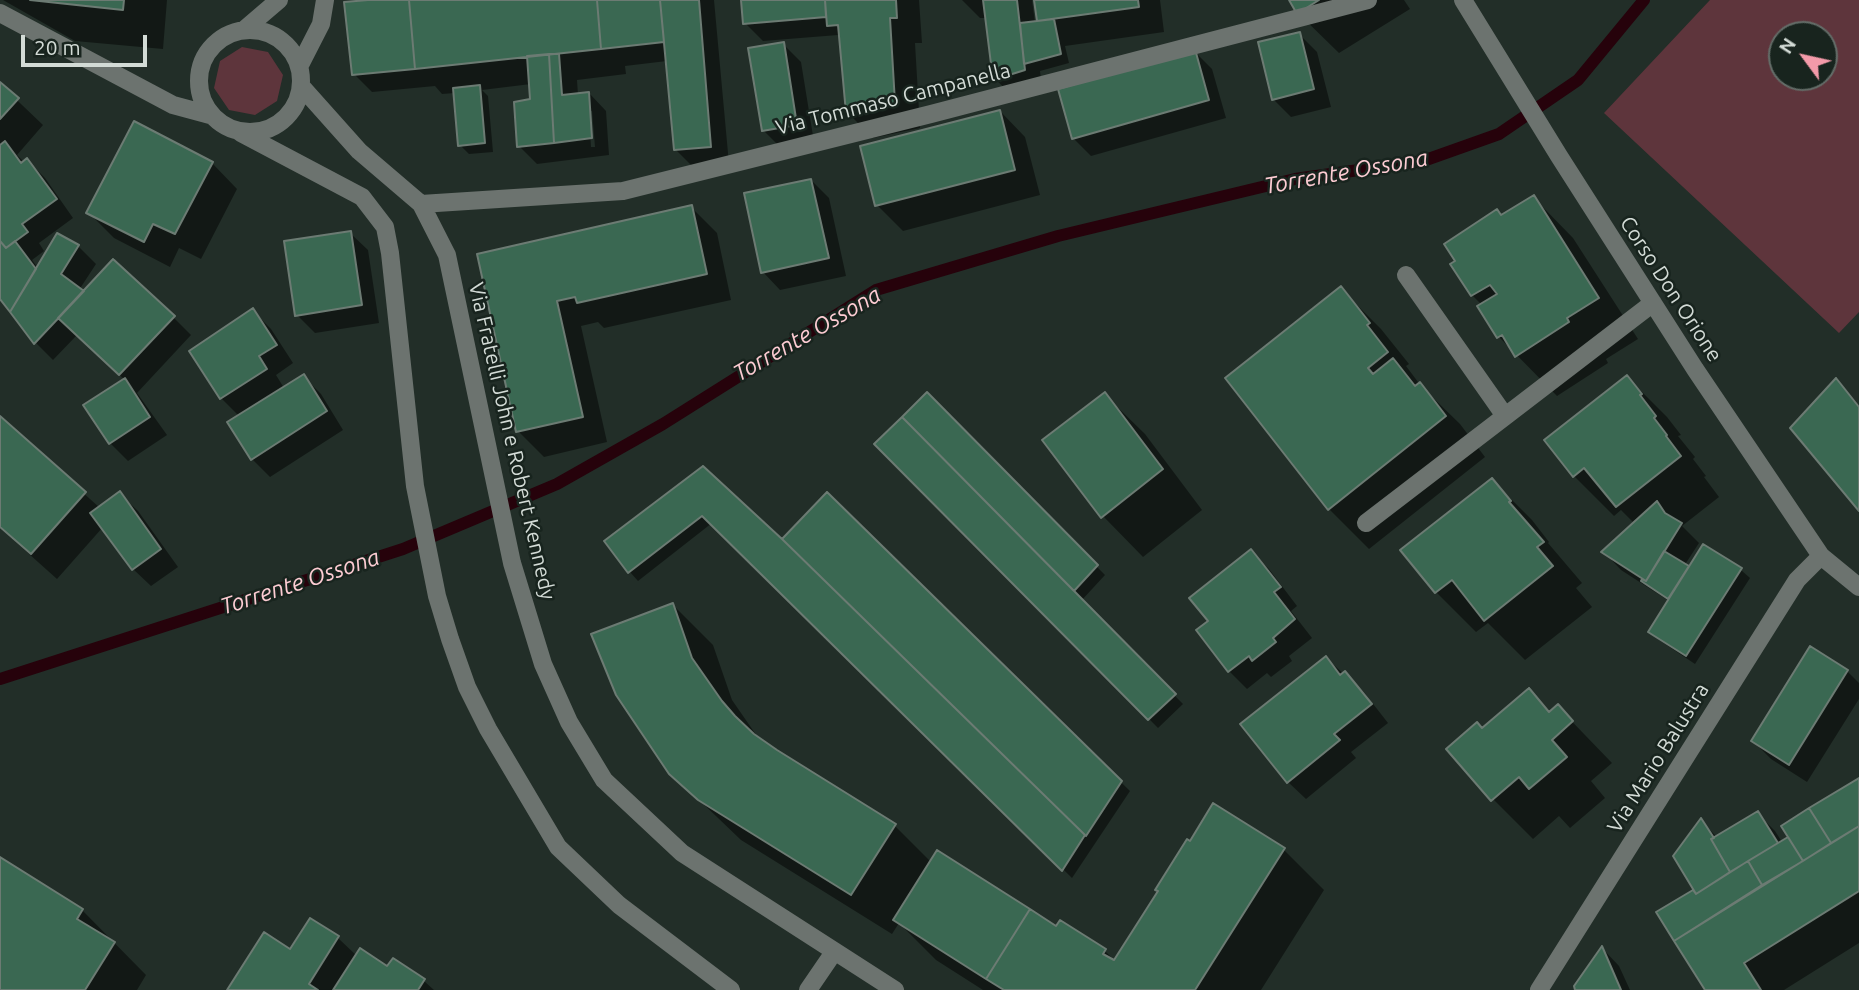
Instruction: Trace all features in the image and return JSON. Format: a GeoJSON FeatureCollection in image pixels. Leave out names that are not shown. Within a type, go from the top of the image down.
{"type":"FeatureCollection","features":[{"type":"Feature","properties":{"kind":"street"},"geometry":{"type":"LineString","coordinates":[[209,115],[197,89],[201,62],[218,39],[245,29],[279,0]]}},
{"type":"Feature","properties":{"kind":"street"},"geometry":{"type":"LineString","coordinates":[[299,67],[321,24],[325,0]]}},
{"type":"Feature","properties":{"kind":"street","name":"Via Tommaso Campanella"},"geometry":{"type":"LineString","coordinates":[[422,204],[623,191],[1368,0]]}},
{"type":"Feature","properties":{"kind":"street","name":"Corso Don Orione"},"geometry":{"type":"LineString","coordinates":[[1463,0],[1653,303],[1821,556],[1859,587]]}},
{"type":"Feature","properties":{"kind":"street"},"geometry":{"type":"LineString","coordinates":[[0,13],[173,105],[209,115],[362,197],[385,227],[415,486],[438,596],[467,687],[488,729],[558,847],[619,905],[732,990]]}},
{"type":"Feature","properties":{"kind":"street"},"geometry":{"type":"LineString","coordinates":[[241,133],[263,132],[281,122],[295,106],[301,86],[299,67],[288,46],[268,33],[245,29]]}},
{"type":"Feature","properties":{"kind":"street","name":"Via Fratelli John e Robert Kennedy"},"geometry":{"type":"LineString","coordinates":[[301,86],[359,151],[422,204],[447,255],[512,563],[543,664],[569,722],[604,780],[682,853],[895,990]]}},
{"type":"Feature","properties":{"kind":"street"},"geometry":{"type":"LineString","coordinates":[[1406,275],[1506,416]]}},
{"type":"Feature","properties":{"kind":"street"},"geometry":{"type":"LineString","coordinates":[[1366,523],[1653,303]]}},
{"type":"Feature","properties":{"kind":"street","name":"Via Mario Balustra"},"geometry":{"type":"LineString","coordinates":[[1539,990],[1797,580],[1821,556]]}},
{"type":"Feature","properties":{"kind":"street"},"geometry":{"type":"LineString","coordinates":[[808,990],[834,952]]}},
{"type":"Feature","properties":{"kind":"shaded area"},"geometry":{"type":"Polygon","coordinates":[[[1710,0],[1859,0],[1859,312],[1839,333],[1604,113],[1710,0]]]}},
{"type":"Feature","properties":{"kind":"shaded area"},"geometry":{"type":"Polygon","coordinates":[[[242,47],[268,52],[283,75],[277,101],[255,115],[229,110],[214,88],[220,61],[242,47]]]}},
{"type":"Feature","properties":{"kind":"building"},"geometry":{"type":"Polygon","coordinates":[[[30,0],[124,0],[123,10],[30,0]]]}},
{"type":"Feature","properties":{"kind":"building"},"geometry":{"type":"Polygon","coordinates":[[[409,0],[415,69],[352,75],[344,2],[409,0]]]}},
{"type":"Feature","properties":{"kind":"building"},"geometry":{"type":"Polygon","coordinates":[[[409,0],[597,0],[601,49],[415,69],[409,0]]]}},
{"type":"Feature","properties":{"kind":"building"},"geometry":{"type":"Polygon","coordinates":[[[597,0],[660,0],[664,42],[601,49],[597,0]]]}},
{"type":"Feature","properties":{"kind":"building"},"geometry":{"type":"Polygon","coordinates":[[[660,0],[699,0],[711,147],[674,150],[660,0]]]}},
{"type":"Feature","properties":{"kind":"building"},"geometry":{"type":"Polygon","coordinates":[[[741,0],[825,0],[826,17],[743,24],[741,0]]]}},
{"type":"Feature","properties":{"kind":"building"},"geometry":{"type":"Polygon","coordinates":[[[825,0],[896,0],[897,18],[890,18],[895,103],[846,113],[838,25],[827,26],[825,0]]]}},
{"type":"Feature","properties":{"kind":"building"},"geometry":{"type":"Polygon","coordinates":[[[983,0],[1017,0],[1025,70],[993,80],[983,0]]]}},
{"type":"Feature","properties":{"kind":"building"},"geometry":{"type":"Polygon","coordinates":[[[1034,0],[1138,0],[1139,7],[1037,21],[1034,0]]]}},
{"type":"Feature","properties":{"kind":"building"},"geometry":{"type":"Polygon","coordinates":[[[1289,0],[1319,0],[1297,14],[1289,0]]]}},
{"type":"Feature","properties":{"kind":"building"},"geometry":{"type":"Polygon","coordinates":[[[1054,19],[1061,54],[1024,64],[1020,23],[1054,19]]]}},
{"type":"Feature","properties":{"kind":"building"},"geometry":{"type":"Polygon","coordinates":[[[1300,32],[1314,89],[1272,100],[1258,42],[1300,32]]]}},
{"type":"Feature","properties":{"kind":"building"},"geometry":{"type":"Polygon","coordinates":[[[784,42],[797,125],[762,131],[748,48],[784,42]]]}},
{"type":"Feature","properties":{"kind":"building"},"geometry":{"type":"Polygon","coordinates":[[[1195,49],[1209,100],[1072,139],[1058,89],[1195,49]]]}},
{"type":"Feature","properties":{"kind":"building"},"geometry":{"type":"Polygon","coordinates":[[[549,54],[554,143],[517,147],[514,102],[530,99],[527,56],[549,54]]]}},
{"type":"Feature","properties":{"kind":"building"},"geometry":{"type":"Polygon","coordinates":[[[549,54],[559,54],[562,95],[589,92],[592,138],[554,143],[549,54]]]}},
{"type":"Feature","properties":{"kind":"building"},"geometry":{"type":"Polygon","coordinates":[[[0,82],[19,98],[0,119],[0,82]]]}},
{"type":"Feature","properties":{"kind":"building"},"geometry":{"type":"Polygon","coordinates":[[[480,85],[485,143],[458,146],[453,88],[480,85]]]}},
{"type":"Feature","properties":{"kind":"building"},"geometry":{"type":"Polygon","coordinates":[[[1000,110],[1015,170],[875,206],[860,146],[1000,110]]]}},
{"type":"Feature","properties":{"kind":"building"},"geometry":{"type":"Polygon","coordinates":[[[134,121],[213,162],[175,234],[153,224],[144,242],[86,213],[134,121]]]}},
{"type":"Feature","properties":{"kind":"building"},"geometry":{"type":"Polygon","coordinates":[[[5,141],[21,163],[27,158],[57,199],[22,224],[28,232],[6,248],[0,241],[0,145],[5,141]]]}},
{"type":"Feature","properties":{"kind":"building"},"geometry":{"type":"Polygon","coordinates":[[[811,179],[829,258],[761,273],[744,193],[811,179]]]}},
{"type":"Feature","properties":{"kind":"building"},"geometry":{"type":"Polygon","coordinates":[[[1534,195],[1599,298],[1567,318],[1569,322],[1515,357],[1502,335],[1497,338],[1477,306],[1497,294],[1490,285],[1471,296],[1450,264],[1455,261],[1444,244],[1497,209],[1501,215],[1534,195]]]}},
{"type":"Feature","properties":{"kind":"building"},"geometry":{"type":"Polygon","coordinates":[[[692,205],[707,274],[577,303],[575,297],[557,301],[583,417],[516,432],[477,254],[692,205]]]}},
{"type":"Feature","properties":{"kind":"building"},"geometry":{"type":"Polygon","coordinates":[[[351,231],[362,305],[295,316],[284,241],[351,231]]]}},
{"type":"Feature","properties":{"kind":"building"},"geometry":{"type":"Polygon","coordinates":[[[57,233],[79,245],[61,274],[84,291],[34,344],[10,312],[57,233]]]}},
{"type":"Feature","properties":{"kind":"building"},"geometry":{"type":"Polygon","coordinates":[[[0,241],[6,248],[15,241],[36,269],[10,312],[0,299],[0,241]]]}},
{"type":"Feature","properties":{"kind":"building"},"geometry":{"type":"Polygon","coordinates":[[[113,259],[175,316],[119,375],[58,318],[113,259]]]}},
{"type":"Feature","properties":{"kind":"building"},"geometry":{"type":"Polygon","coordinates":[[[1341,286],[1370,323],[1367,325],[1388,352],[1368,368],[1373,374],[1393,358],[1415,386],[1420,382],[1446,416],[1328,510],[1225,378],[1341,286]]]}},
{"type":"Feature","properties":{"kind":"building"},"geometry":{"type":"Polygon","coordinates":[[[253,308],[277,345],[259,356],[267,369],[220,399],[189,351],[253,308]]]}},
{"type":"Feature","properties":{"kind":"building"},"geometry":{"type":"Polygon","coordinates":[[[304,374],[327,411],[251,460],[227,422],[304,374]]]}},
{"type":"Feature","properties":{"kind":"building"},"geometry":{"type":"Polygon","coordinates":[[[1627,375],[1681,456],[1616,507],[1584,468],[1573,477],[1544,440],[1627,375]]]}},
{"type":"Feature","properties":{"kind":"building"},"geometry":{"type":"Polygon","coordinates":[[[125,378],[150,417],[109,444],[83,405],[125,378]]]}},
{"type":"Feature","properties":{"kind":"building"},"geometry":{"type":"Polygon","coordinates":[[[1836,378],[1859,407],[1859,511],[1790,428],[1836,378]]]}},
{"type":"Feature","properties":{"kind":"building"},"geometry":{"type":"Polygon","coordinates":[[[927,392],[1098,565],[1074,591],[902,417],[927,392]]]}},
{"type":"Feature","properties":{"kind":"building"},"geometry":{"type":"Polygon","coordinates":[[[1105,392],[1163,469],[1101,518],[1042,440],[1105,392]]]}},
{"type":"Feature","properties":{"kind":"building"},"geometry":{"type":"Polygon","coordinates":[[[0,416],[86,492],[31,554],[0,527],[0,416]]]}},
{"type":"Feature","properties":{"kind":"building"},"geometry":{"type":"Polygon","coordinates":[[[902,417],[1176,694],[1148,720],[874,444],[902,417]]]}},
{"type":"Feature","properties":{"kind":"building"},"geometry":{"type":"Polygon","coordinates":[[[703,466],[782,539],[1085,835],[1062,871],[702,516],[628,573],[604,541],[703,466]]]}},
{"type":"Feature","properties":{"kind":"building"},"geometry":{"type":"Polygon","coordinates":[[[1492,478],[1544,542],[1537,547],[1553,566],[1484,621],[1452,580],[1435,593],[1400,550],[1492,478]]]}},
{"type":"Feature","properties":{"kind":"building"},"geometry":{"type":"Polygon","coordinates":[[[120,491],[161,549],[132,570],[90,513],[120,491]]]}},
{"type":"Feature","properties":{"kind":"building"},"geometry":{"type":"Polygon","coordinates":[[[827,492],[1122,781],[1086,836],[782,539],[827,492]]]}},
{"type":"Feature","properties":{"kind":"building"},"geometry":{"type":"Polygon","coordinates":[[[1657,501],[1665,513],[1682,523],[1646,581],[1601,552],[1657,501]]]}},
{"type":"Feature","properties":{"kind":"building"},"geometry":{"type":"Polygon","coordinates":[[[1703,544],[1742,568],[1686,656],[1648,632],[1703,544]]]}},
{"type":"Feature","properties":{"kind":"building"},"geometry":{"type":"Polygon","coordinates":[[[1251,549],[1281,587],[1274,592],[1295,619],[1273,638],[1276,642],[1252,661],[1249,656],[1228,672],[1196,630],[1208,621],[1189,598],[1251,549]]]}},
{"type":"Feature","properties":{"kind":"building"},"geometry":{"type":"Polygon","coordinates":[[[1664,551],[1689,566],[1668,599],[1641,581],[1646,581],[1664,551]]]}},
{"type":"Feature","properties":{"kind":"building"},"geometry":{"type":"Polygon","coordinates":[[[673,603],[692,658],[735,716],[777,750],[896,824],[851,895],[698,800],[669,774],[616,695],[591,634],[673,603]]]}},
{"type":"Feature","properties":{"kind":"building"},"geometry":{"type":"Polygon","coordinates":[[[1810,646],[1848,670],[1789,765],[1751,741],[1810,646]]]}},
{"type":"Feature","properties":{"kind":"building"},"geometry":{"type":"Polygon","coordinates":[[[1326,656],[1340,675],[1345,671],[1372,704],[1334,734],[1340,740],[1287,783],[1240,724],[1326,656]]]}},
{"type":"Feature","properties":{"kind":"building"},"geometry":{"type":"Polygon","coordinates":[[[1529,688],[1549,712],[1558,704],[1573,721],[1552,740],[1567,757],[1529,789],[1519,777],[1491,801],[1446,749],[1477,722],[1482,728],[1529,688]]]}},
{"type":"Feature","properties":{"kind":"building"},"geometry":{"type":"Polygon","coordinates":[[[1859,778],[1859,826],[1831,843],[1809,808],[1859,778]]]}},
{"type":"Feature","properties":{"kind":"building"},"geometry":{"type":"Polygon","coordinates":[[[1213,803],[1285,848],[1195,990],[1004,990],[986,979],[1030,909],[1056,926],[1060,920],[1106,949],[1103,954],[1114,960],[1187,839],[1190,841],[1213,803]]]}},
{"type":"Feature","properties":{"kind":"building"},"geometry":{"type":"Polygon","coordinates":[[[1809,808],[1831,843],[1803,861],[1781,826],[1809,808]]]}},
{"type":"Feature","properties":{"kind":"building"},"geometry":{"type":"Polygon","coordinates":[[[1758,811],[1778,843],[1730,872],[1711,839],[1758,811]]]}},
{"type":"Feature","properties":{"kind":"building"},"geometry":{"type":"Polygon","coordinates":[[[1701,818],[1730,872],[1696,894],[1673,856],[1701,818]]]}},
{"type":"Feature","properties":{"kind":"building"},"geometry":{"type":"Polygon","coordinates":[[[1859,826],[1859,891],[1744,963],[1761,990],[1705,990],[1674,941],[1859,826]]]}},
{"type":"Feature","properties":{"kind":"building"},"geometry":{"type":"Polygon","coordinates":[[[1788,837],[1803,861],[1762,885],[1748,861],[1788,837]]]}},
{"type":"Feature","properties":{"kind":"building"},"geometry":{"type":"Polygon","coordinates":[[[937,850],[1030,909],[986,979],[893,920],[937,850]]]}},
{"type":"Feature","properties":{"kind":"building"},"geometry":{"type":"Polygon","coordinates":[[[0,857],[83,909],[77,919],[115,942],[85,990],[0,990],[0,857]]]}},
{"type":"Feature","properties":{"kind":"building"},"geometry":{"type":"Polygon","coordinates":[[[1748,861],[1762,885],[1674,941],[1656,912],[1693,890],[1696,894],[1748,861]]]}},
{"type":"Feature","properties":{"kind":"building"},"geometry":{"type":"Polygon","coordinates":[[[310,918],[339,936],[309,984],[318,990],[227,990],[264,932],[290,949],[310,918]]]}},
{"type":"Feature","properties":{"kind":"building"},"geometry":{"type":"Polygon","coordinates":[[[1602,946],[1621,990],[1575,990],[1574,986],[1602,946]]]}},
{"type":"Feature","properties":{"kind":"building"},"geometry":{"type":"Polygon","coordinates":[[[360,948],[387,966],[393,958],[425,979],[418,990],[333,990],[360,948]]]}},
{"type":"Feature","properties":{"kind":"waterway","name":"Torrente Ossona"},"geometry":{"type":"LineString","coordinates":[[0,679],[403,549],[557,484],[663,424],[876,290],[1058,236],[1295,179],[1423,161],[1499,134],[1578,80],[1644,0]]}}]}
